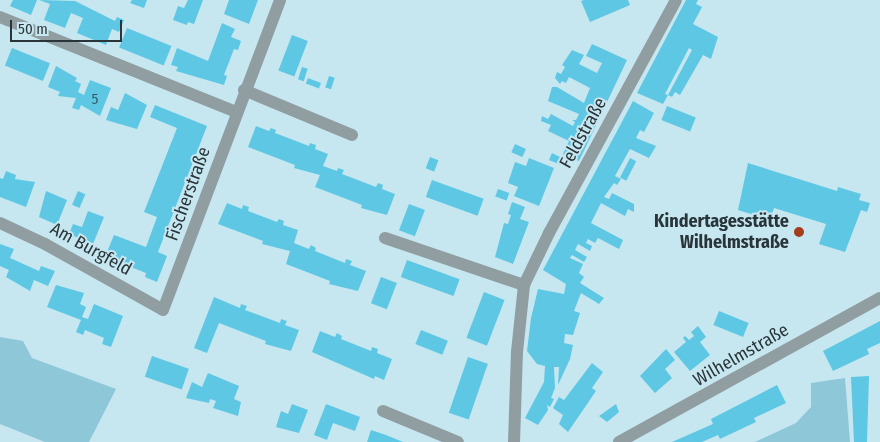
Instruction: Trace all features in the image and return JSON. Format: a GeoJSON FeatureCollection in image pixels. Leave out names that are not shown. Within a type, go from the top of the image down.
{"type":"FeatureCollection","features":[{"type":"Feature","properties":{"kind":"street","name":"Fischerstraße"},"geometry":{"type":"LineString","coordinates":[[163,310],[244,90],[280,0]]}},
{"type":"Feature","properties":{"kind":"street","name":"Feldstraße"},"geometry":{"type":"LineString","coordinates":[[514,442],[517,352],[524,285],[549,233],[676,0]]}},
{"type":"Feature","properties":{"kind":"street"},"geometry":{"type":"LineString","coordinates":[[0,16],[236,112]]}},
{"type":"Feature","properties":{"kind":"street"},"geometry":{"type":"LineString","coordinates":[[244,90],[352,135]]}},
{"type":"Feature","properties":{"kind":"street","name":"Am Burgfeld"},"geometry":{"type":"LineString","coordinates":[[0,223],[45,244],[163,310]]}},
{"type":"Feature","properties":{"kind":"street"},"geometry":{"type":"LineString","coordinates":[[385,238],[524,285]]}},
{"type":"Feature","properties":{"kind":"street","name":"Wilhelmstraße"},"geometry":{"type":"LineString","coordinates":[[619,442],[880,298]]}},
{"type":"Feature","properties":{"kind":"street"},"geometry":{"type":"LineString","coordinates":[[383,412],[458,442]]}},
{"type":"Feature","properties":{"kind":"shaded area"},"geometry":{"type":"Polygon","coordinates":[[[0,337],[23,341],[32,358],[116,389],[89,442],[45,442],[0,424],[0,337]]]}},
{"type":"Feature","properties":{"kind":"shaded area"},"geometry":{"type":"Polygon","coordinates":[[[845,378],[850,442],[755,442],[796,423],[811,407],[811,383],[845,378]]]}},
{"type":"Feature","properties":{"kind":"building"},"geometry":{"type":"Polygon","coordinates":[[[13,0],[37,0],[31,15],[10,6],[13,0]]]}},
{"type":"Feature","properties":{"kind":"building"},"geometry":{"type":"Polygon","coordinates":[[[39,0],[75,1],[115,21],[117,17],[124,20],[119,32],[112,29],[106,45],[77,33],[83,18],[71,13],[65,28],[44,20],[50,4],[39,0]]]}},
{"type":"Feature","properties":{"kind":"building"},"geometry":{"type":"Polygon","coordinates":[[[132,0],[147,0],[144,8],[130,3],[132,0]]]}},
{"type":"Feature","properties":{"kind":"building"},"geometry":{"type":"Polygon","coordinates":[[[188,0],[203,0],[194,24],[188,22],[187,25],[173,20],[178,6],[184,8],[188,0]]]}},
{"type":"Feature","properties":{"kind":"building"},"geometry":{"type":"Polygon","coordinates":[[[229,0],[258,0],[249,24],[224,14],[229,0]]]}},
{"type":"Feature","properties":{"kind":"building"},"geometry":{"type":"Polygon","coordinates":[[[628,0],[630,5],[590,22],[581,1],[628,0]]]}},
{"type":"Feature","properties":{"kind":"building"},"geometry":{"type":"Polygon","coordinates":[[[686,0],[698,0],[696,4],[702,7],[693,24],[718,37],[711,59],[703,55],[680,95],[675,92],[672,97],[668,95],[663,104],[637,93],[686,0]],[[689,48],[665,94],[668,95],[692,50],[689,48]]]}},
{"type":"Feature","properties":{"kind":"building"},"geometry":{"type":"Polygon","coordinates":[[[222,23],[235,29],[231,37],[241,41],[238,50],[234,49],[224,75],[227,76],[224,85],[176,71],[178,67],[171,65],[177,48],[208,61],[222,23]]]}},
{"type":"Feature","properties":{"kind":"building"},"geometry":{"type":"Polygon","coordinates":[[[127,28],[172,46],[164,65],[119,47],[127,28]]]}},
{"type":"Feature","properties":{"kind":"building"},"geometry":{"type":"Polygon","coordinates":[[[292,35],[308,41],[294,77],[278,70],[292,35]]]}},
{"type":"Feature","properties":{"kind":"building"},"geometry":{"type":"Polygon","coordinates":[[[592,44],[627,60],[579,161],[574,159],[573,162],[563,154],[569,141],[548,131],[551,125],[541,121],[542,116],[548,119],[551,114],[573,126],[575,122],[572,120],[576,120],[579,114],[548,101],[552,87],[557,87],[584,103],[590,88],[569,77],[566,83],[562,81],[560,84],[555,78],[557,72],[561,74],[565,67],[562,65],[572,50],[584,55],[579,64],[597,73],[602,63],[586,56],[592,44]]]}},
{"type":"Feature","properties":{"kind":"building"},"geometry":{"type":"Polygon","coordinates":[[[12,48],[50,63],[43,81],[5,66],[12,48]]]}},
{"type":"Feature","properties":{"kind":"building"},"geometry":{"type":"Polygon","coordinates":[[[56,66],[77,78],[75,81],[81,84],[78,92],[84,95],[90,80],[111,88],[100,116],[81,105],[79,110],[72,108],[76,98],[58,96],[60,92],[48,87],[56,66]]]}},
{"type":"Feature","properties":{"kind":"building"},"geometry":{"type":"Polygon","coordinates":[[[302,67],[308,69],[304,81],[298,79],[302,67]]]}},
{"type":"Feature","properties":{"kind":"building"},"geometry":{"type":"Polygon","coordinates":[[[329,76],[335,78],[331,89],[325,87],[329,76]]]}},
{"type":"Feature","properties":{"kind":"building"},"geometry":{"type":"Polygon","coordinates":[[[308,78],[321,83],[319,89],[306,84],[308,78]]]}},
{"type":"Feature","properties":{"kind":"building"},"geometry":{"type":"Polygon","coordinates":[[[125,93],[147,105],[137,129],[106,120],[111,107],[118,110],[125,93]]]}},
{"type":"Feature","properties":{"kind":"building"},"geometry":{"type":"Polygon","coordinates":[[[633,101],[654,113],[644,132],[640,130],[636,138],[656,146],[649,158],[630,149],[615,176],[621,179],[617,185],[614,183],[604,197],[609,199],[612,193],[634,204],[634,212],[628,209],[625,216],[601,203],[591,223],[623,240],[619,249],[598,238],[595,243],[588,239],[586,243],[592,246],[590,251],[578,244],[575,250],[587,257],[584,262],[572,255],[570,258],[583,264],[579,273],[584,277],[580,283],[604,298],[599,304],[581,293],[574,311],[580,313],[573,335],[565,334],[564,343],[573,345],[570,359],[558,385],[559,367],[554,367],[555,388],[551,398],[554,399],[550,407],[547,405],[548,410],[538,425],[525,418],[544,382],[545,366],[537,364],[527,351],[531,318],[538,289],[564,294],[566,284],[543,270],[633,101]]]}},
{"type":"Feature","properties":{"kind":"building"},"geometry":{"type":"Polygon","coordinates":[[[155,105],[207,126],[158,252],[167,256],[157,282],[145,277],[146,273],[105,257],[114,235],[146,247],[157,217],[144,212],[177,128],[150,117],[155,105]]]}},
{"type":"Feature","properties":{"kind":"building"},"geometry":{"type":"Polygon","coordinates":[[[667,106],[696,118],[690,132],[661,120],[667,106]]]}},
{"type":"Feature","properties":{"kind":"building"},"geometry":{"type":"Polygon","coordinates":[[[256,126],[269,131],[271,128],[276,130],[275,133],[309,146],[310,143],[316,145],[315,149],[328,154],[323,166],[337,171],[338,168],[344,170],[342,174],[376,187],[378,183],[383,185],[382,189],[395,194],[387,215],[361,208],[362,205],[315,187],[320,175],[294,168],[295,165],[248,147],[256,126]]]}},
{"type":"Feature","properties":{"kind":"building"},"geometry":{"type":"Polygon","coordinates":[[[515,144],[526,149],[522,157],[511,152],[515,144]]]}},
{"type":"Feature","properties":{"kind":"building"},"geometry":{"type":"Polygon","coordinates":[[[552,153],[564,159],[561,165],[549,160],[552,153]]]}},
{"type":"Feature","properties":{"kind":"building"},"geometry":{"type":"Polygon","coordinates":[[[430,157],[438,160],[434,171],[426,168],[430,157]]]}},
{"type":"Feature","properties":{"kind":"building"},"geometry":{"type":"Polygon","coordinates":[[[529,158],[554,168],[539,206],[514,196],[518,187],[508,183],[515,162],[526,166],[529,158]]]}},
{"type":"Feature","properties":{"kind":"building"},"geometry":{"type":"Polygon","coordinates":[[[630,158],[636,161],[626,181],[620,178],[630,158]]]}},
{"type":"Feature","properties":{"kind":"building"},"geometry":{"type":"Polygon","coordinates":[[[748,163],[837,191],[838,187],[861,194],[859,200],[870,203],[867,212],[861,210],[845,252],[819,244],[826,224],[774,208],[770,220],[738,210],[748,163]]]}},
{"type":"Feature","properties":{"kind":"building"},"geometry":{"type":"Polygon","coordinates":[[[6,171],[16,175],[15,179],[35,182],[26,207],[0,197],[0,178],[3,179],[6,171]]]}},
{"type":"Feature","properties":{"kind":"building"},"geometry":{"type":"Polygon","coordinates":[[[432,180],[484,199],[478,216],[426,197],[432,180]]]}},
{"type":"Feature","properties":{"kind":"building"},"geometry":{"type":"Polygon","coordinates":[[[498,189],[509,193],[507,201],[495,197],[498,189]]]}},
{"type":"Feature","properties":{"kind":"building"},"geometry":{"type":"Polygon","coordinates":[[[46,191],[67,200],[57,225],[39,217],[46,191]]]}},
{"type":"Feature","properties":{"kind":"building"},"geometry":{"type":"Polygon","coordinates":[[[78,191],[85,194],[80,208],[72,205],[78,191]]]}},
{"type":"Feature","properties":{"kind":"building"},"geometry":{"type":"Polygon","coordinates":[[[512,202],[525,207],[520,219],[529,222],[513,264],[495,257],[504,223],[508,224],[511,215],[508,214],[512,202]]]}},
{"type":"Feature","properties":{"kind":"building"},"geometry":{"type":"Polygon","coordinates":[[[227,203],[242,209],[243,205],[249,207],[248,211],[277,222],[279,219],[284,221],[283,225],[298,230],[294,243],[309,249],[311,245],[316,248],[315,251],[345,263],[346,259],[352,261],[350,265],[366,271],[358,291],[329,284],[330,281],[286,264],[290,251],[262,244],[263,241],[218,224],[227,203]]]}},
{"type":"Feature","properties":{"kind":"building"},"geometry":{"type":"Polygon","coordinates":[[[409,204],[425,210],[415,236],[399,230],[409,204]]]}},
{"type":"Feature","properties":{"kind":"building"},"geometry":{"type":"Polygon","coordinates":[[[88,211],[104,217],[93,244],[69,234],[73,224],[82,227],[88,211]]]}},
{"type":"Feature","properties":{"kind":"building"},"geometry":{"type":"Polygon","coordinates":[[[0,244],[14,249],[10,258],[39,271],[41,266],[55,271],[48,286],[34,280],[30,291],[6,277],[9,270],[0,266],[0,244]]]}},
{"type":"Feature","properties":{"kind":"building"},"geometry":{"type":"Polygon","coordinates":[[[407,260],[460,279],[453,296],[401,277],[407,260]]]}},
{"type":"Feature","properties":{"kind":"building"},"geometry":{"type":"Polygon","coordinates":[[[381,277],[397,283],[387,309],[371,303],[381,277]]]}},
{"type":"Feature","properties":{"kind":"building"},"geometry":{"type":"Polygon","coordinates":[[[56,285],[84,293],[80,304],[86,307],[82,317],[88,319],[94,304],[123,316],[111,347],[102,344],[104,338],[85,330],[83,335],[76,332],[81,320],[47,307],[56,285]]]}},
{"type":"Feature","properties":{"kind":"building"},"geometry":{"type":"Polygon","coordinates":[[[484,292],[505,300],[487,346],[466,338],[484,292]]]}},
{"type":"Feature","properties":{"kind":"building"},"geometry":{"type":"Polygon","coordinates":[[[214,297],[240,308],[241,304],[247,306],[245,310],[280,323],[281,319],[287,321],[285,325],[299,330],[291,351],[265,344],[266,341],[219,323],[207,353],[194,348],[214,297]]]}},
{"type":"Feature","properties":{"kind":"building"},"geometry":{"type":"Polygon","coordinates":[[[719,311],[749,323],[743,337],[713,325],[719,311]]]}},
{"type":"Feature","properties":{"kind":"building"},"geometry":{"type":"Polygon","coordinates":[[[880,321],[880,343],[867,349],[869,354],[833,371],[823,351],[880,321]]]}},
{"type":"Feature","properties":{"kind":"building"},"geometry":{"type":"Polygon","coordinates":[[[698,326],[706,337],[700,342],[710,355],[690,371],[674,352],[686,342],[683,338],[685,336],[689,340],[694,336],[691,332],[698,326]]]}},
{"type":"Feature","properties":{"kind":"building"},"geometry":{"type":"Polygon","coordinates":[[[421,330],[448,341],[442,355],[415,344],[421,330]]]}},
{"type":"Feature","properties":{"kind":"building"},"geometry":{"type":"Polygon","coordinates":[[[320,331],[335,337],[337,333],[342,336],[341,339],[371,351],[372,347],[378,349],[377,353],[392,359],[384,380],[375,376],[374,379],[312,352],[320,331]]]}},
{"type":"Feature","properties":{"kind":"building"},"geometry":{"type":"Polygon","coordinates":[[[666,349],[675,360],[665,369],[672,378],[655,393],[640,376],[666,349]]]}},
{"type":"Feature","properties":{"kind":"building"},"geometry":{"type":"Polygon","coordinates":[[[152,356],[189,369],[182,389],[145,377],[152,356]]]}},
{"type":"Feature","properties":{"kind":"building"},"geometry":{"type":"Polygon","coordinates":[[[468,357],[488,364],[469,420],[449,413],[468,357]]]}},
{"type":"Feature","properties":{"kind":"building"},"geometry":{"type":"Polygon","coordinates":[[[592,363],[603,372],[592,388],[596,391],[568,432],[559,424],[563,415],[553,408],[559,397],[564,400],[592,363]]]}},
{"type":"Feature","properties":{"kind":"building"},"geometry":{"type":"Polygon","coordinates":[[[208,373],[239,386],[234,399],[241,402],[238,416],[213,408],[216,401],[210,399],[209,403],[186,398],[192,382],[202,387],[208,373]]]}},
{"type":"Feature","properties":{"kind":"building"},"geometry":{"type":"Polygon","coordinates":[[[869,376],[867,442],[854,442],[851,377],[869,376]]]}},
{"type":"Feature","properties":{"kind":"building"},"geometry":{"type":"Polygon","coordinates":[[[777,385],[786,403],[754,418],[756,422],[720,439],[718,435],[702,442],[672,442],[713,424],[711,419],[777,385]]]}},
{"type":"Feature","properties":{"kind":"building"},"geometry":{"type":"Polygon","coordinates":[[[292,404],[308,410],[299,433],[276,427],[281,411],[288,414],[292,404]]]}},
{"type":"Feature","properties":{"kind":"building"},"geometry":{"type":"Polygon","coordinates":[[[326,404],[360,417],[355,431],[333,423],[327,440],[314,435],[326,404]]]}},
{"type":"Feature","properties":{"kind":"building"},"geometry":{"type":"Polygon","coordinates":[[[616,404],[619,412],[607,422],[599,416],[616,404]]]}},
{"type":"Feature","properties":{"kind":"building"},"geometry":{"type":"Polygon","coordinates":[[[371,430],[386,435],[403,442],[367,442],[371,430]]]}},
{"type":"Feature","properties":{"kind":"place","name":"Kindertagesstätte Wilhelmstraße"},"geometry":{"type":"Point","coordinates":[799,232]}}]}
